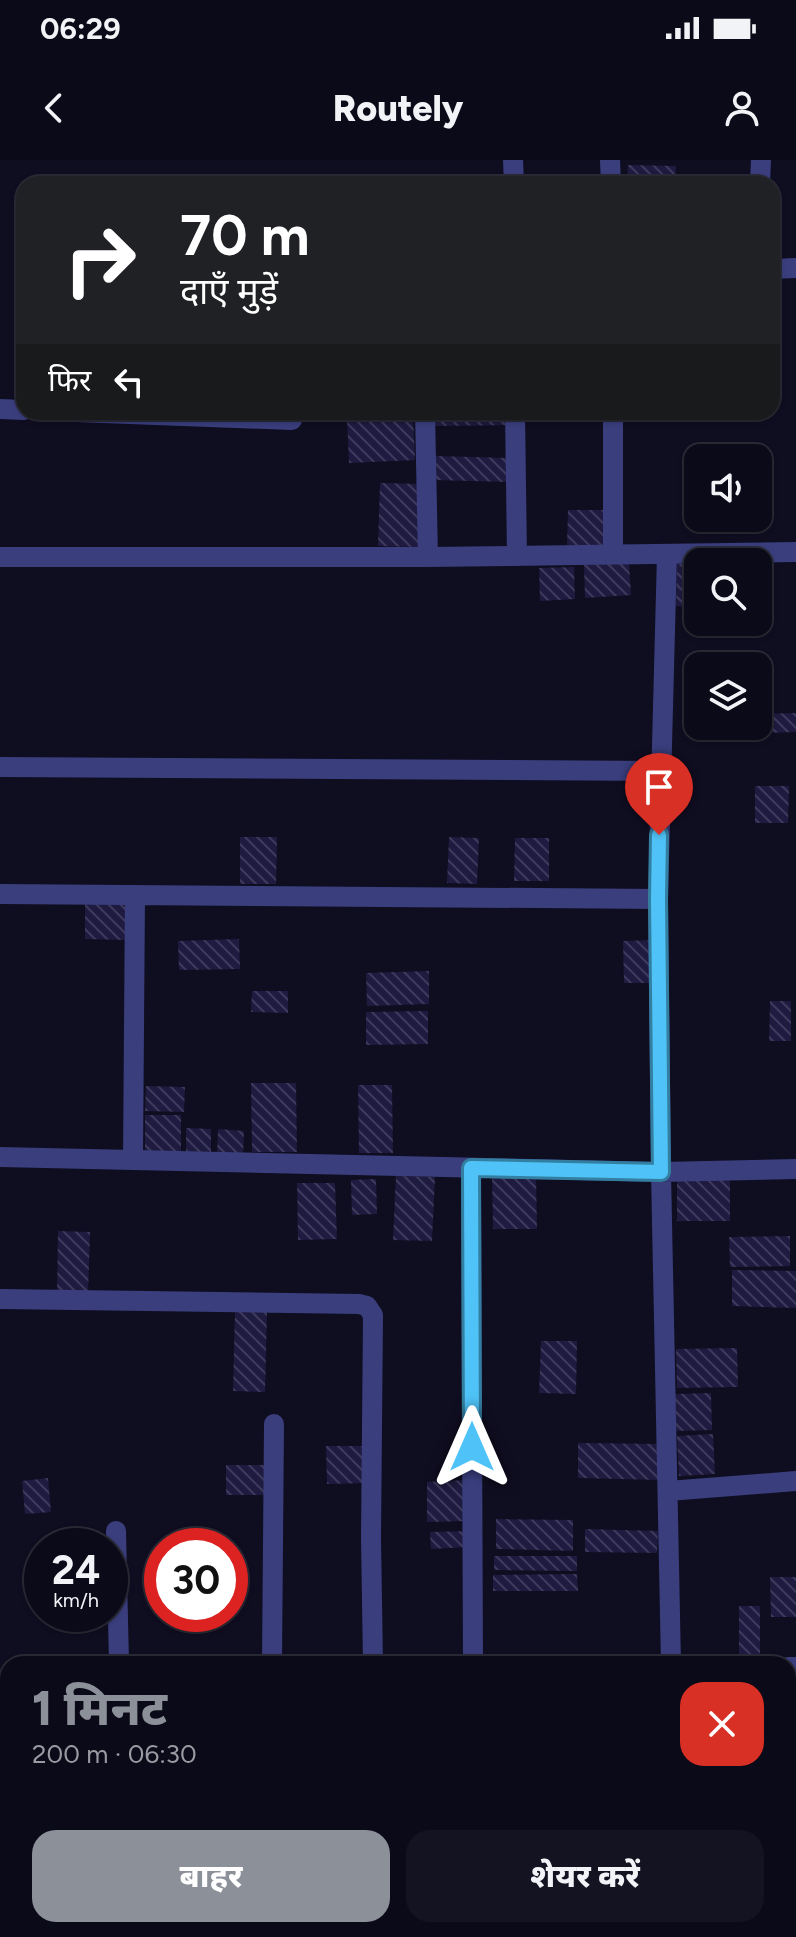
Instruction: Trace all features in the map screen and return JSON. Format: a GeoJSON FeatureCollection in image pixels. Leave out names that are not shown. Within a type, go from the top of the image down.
{"type":"FeatureCollection","features":[{"type":"Feature","properties":{"kind":"street"},"geometry":{"type":"LineString","coordinates":[[425,420],[428,557]]}},
{"type":"Feature","properties":{"kind":"street"},"geometry":{"type":"LineString","coordinates":[[515,420],[517,556]]}},
{"type":"Feature","properties":{"kind":"street"},"geometry":{"type":"LineString","coordinates":[[613,420],[613,553]]}},
{"type":"Feature","properties":{"kind":"street"},"geometry":{"type":"LineString","coordinates":[[0,557],[428,557],[796,552]]}},
{"type":"Feature","properties":{"kind":"street"},"geometry":{"type":"LineString","coordinates":[[667,554],[658,899],[671,1656]]}},
{"type":"Feature","properties":{"kind":"street"},"geometry":{"type":"LineString","coordinates":[[0,767],[661,771]]}},
{"type":"Feature","properties":{"kind":"street"},"geometry":{"type":"LineString","coordinates":[[0,894],[658,899]]}},
{"type":"Feature","properties":{"kind":"street"},"geometry":{"type":"LineString","coordinates":[[133,1160],[135,895]]}},
{"type":"Feature","properties":{"kind":"street"},"geometry":{"type":"LineString","coordinates":[[0,1157],[661,1172],[796,1169]]}},
{"type":"Feature","properties":{"kind":"street"},"geometry":{"type":"LineString","coordinates":[[471,1168],[473,1656]]}},
{"type":"Feature","properties":{"kind":"street"},"geometry":{"type":"LineString","coordinates":[[0,1299],[367,1306],[371,1311],[373,1656]]}},
{"type":"Feature","properties":{"kind":"street"},"geometry":{"type":"LineString","coordinates":[[272,1656],[274,1424]]}},
{"type":"Feature","properties":{"kind":"street"},"geometry":{"type":"LineString","coordinates":[[668,1491],[796,1481]]}},
{"type":"Feature","properties":{"kind":"street"},"geometry":{"type":"LineString","coordinates":[[118,1632],[119,1656]]}},
{"type":"Feature","properties":{"kind":"building"},"geometry":{"type":"Polygon","coordinates":[[[628,165],[676,166],[675,176],[627,176],[628,165]]]}},
{"type":"Feature","properties":{"kind":"building"},"geometry":{"type":"Polygon","coordinates":[[[347,420],[413,420],[415,460],[349,463],[347,420]]]}},
{"type":"Feature","properties":{"kind":"building"},"geometry":{"type":"Polygon","coordinates":[[[432,420],[512,420],[512,425],[432,426],[432,420]]]}},
{"type":"Feature","properties":{"kind":"building"},"geometry":{"type":"Polygon","coordinates":[[[434,456],[512,458],[512,482],[433,480],[434,456]]]}},
{"type":"Feature","properties":{"kind":"building"},"geometry":{"type":"Polygon","coordinates":[[[380,483],[420,484],[419,547],[378,546],[380,483]]]}},
{"type":"Feature","properties":{"kind":"building"},"geometry":{"type":"Polygon","coordinates":[[[568,510],[611,510],[610,545],[567,545],[568,510]]]}},
{"type":"Feature","properties":{"kind":"building"},"geometry":{"type":"Polygon","coordinates":[[[629,563],[631,595],[585,598],[584,565],[629,563]]]}},
{"type":"Feature","properties":{"kind":"building"},"geometry":{"type":"Polygon","coordinates":[[[677,564],[684,564],[684,606],[676,606],[677,564]]]}},
{"type":"Feature","properties":{"kind":"building"},"geometry":{"type":"Polygon","coordinates":[[[574,567],[575,599],[540,601],[539,568],[574,567]]]}},
{"type":"Feature","properties":{"kind":"building"},"geometry":{"type":"Polygon","coordinates":[[[796,713],[796,732],[772,733],[772,714],[796,713]]]}},
{"type":"Feature","properties":{"kind":"building"},"geometry":{"type":"Polygon","coordinates":[[[755,786],[789,786],[788,823],[755,823],[755,786]]]}},
{"type":"Feature","properties":{"kind":"building"},"geometry":{"type":"Polygon","coordinates":[[[240,837],[277,837],[276,884],[240,884],[240,837]]]}},
{"type":"Feature","properties":{"kind":"building"},"geometry":{"type":"Polygon","coordinates":[[[449,837],[479,838],[477,884],[447,883],[449,837]]]}},
{"type":"Feature","properties":{"kind":"building"},"geometry":{"type":"Polygon","coordinates":[[[515,838],[549,838],[549,881],[514,881],[515,838]]]}},
{"type":"Feature","properties":{"kind":"building"},"geometry":{"type":"Polygon","coordinates":[[[85,902],[125,902],[125,940],[85,939],[85,902]]]}},
{"type":"Feature","properties":{"kind":"building"},"geometry":{"type":"Polygon","coordinates":[[[239,939],[240,969],[179,970],[178,941],[239,939]]]}},
{"type":"Feature","properties":{"kind":"building"},"geometry":{"type":"Polygon","coordinates":[[[654,940],[654,983],[624,983],[623,941],[654,940]]]}},
{"type":"Feature","properties":{"kind":"building"},"geometry":{"type":"Polygon","coordinates":[[[429,971],[429,1004],[367,1006],[366,973],[429,971]]]}},
{"type":"Feature","properties":{"kind":"building"},"geometry":{"type":"Polygon","coordinates":[[[252,991],[288,991],[288,1013],[251,1012],[252,991]]]}},
{"type":"Feature","properties":{"kind":"building"},"geometry":{"type":"Polygon","coordinates":[[[770,1001],[791,1001],[791,1041],[769,1041],[770,1001]]]}},
{"type":"Feature","properties":{"kind":"building"},"geometry":{"type":"Polygon","coordinates":[[[428,1011],[428,1044],[366,1045],[366,1012],[428,1011]]]}},
{"type":"Feature","properties":{"kind":"building"},"geometry":{"type":"Polygon","coordinates":[[[251,1083],[296,1083],[297,1152],[252,1152],[251,1083]]]}},
{"type":"Feature","properties":{"kind":"building"},"geometry":{"type":"Polygon","coordinates":[[[358,1085],[392,1085],[393,1153],[359,1153],[358,1085]]]}},
{"type":"Feature","properties":{"kind":"building"},"geometry":{"type":"Polygon","coordinates":[[[146,1086],[185,1087],[184,1112],[145,1111],[146,1086]]]}},
{"type":"Feature","properties":{"kind":"building"},"geometry":{"type":"Polygon","coordinates":[[[145,1115],[181,1115],[181,1154],[145,1154],[145,1115]]]}},
{"type":"Feature","properties":{"kind":"building"},"geometry":{"type":"Polygon","coordinates":[[[186,1128],[211,1129],[211,1155],[186,1154],[186,1128]]]}},
{"type":"Feature","properties":{"kind":"building"},"geometry":{"type":"Polygon","coordinates":[[[218,1129],[244,1131],[243,1156],[217,1155],[218,1129]]]}},
{"type":"Feature","properties":{"kind":"building"},"geometry":{"type":"Polygon","coordinates":[[[536,1175],[537,1229],[493,1229],[492,1176],[536,1175]]]}},
{"type":"Feature","properties":{"kind":"building"},"geometry":{"type":"Polygon","coordinates":[[[396,1176],[435,1177],[432,1241],[393,1240],[396,1176]]]}},
{"type":"Feature","properties":{"kind":"building"},"geometry":{"type":"Polygon","coordinates":[[[730,1177],[730,1221],[677,1221],[677,1178],[730,1177]]]}},
{"type":"Feature","properties":{"kind":"building"},"geometry":{"type":"Polygon","coordinates":[[[376,1179],[377,1214],[352,1215],[351,1180],[376,1179]]]}},
{"type":"Feature","properties":{"kind":"building"},"geometry":{"type":"Polygon","coordinates":[[[297,1183],[335,1183],[337,1239],[298,1240],[297,1183]]]}},
{"type":"Feature","properties":{"kind":"building"},"geometry":{"type":"Polygon","coordinates":[[[58,1231],[90,1232],[88,1295],[57,1294],[58,1231]]]}},
{"type":"Feature","properties":{"kind":"building"},"geometry":{"type":"Polygon","coordinates":[[[790,1236],[790,1266],[730,1267],[729,1237],[790,1236]]]}},
{"type":"Feature","properties":{"kind":"building"},"geometry":{"type":"Polygon","coordinates":[[[732,1270],[796,1271],[796,1308],[732,1306],[732,1270]]]}},
{"type":"Feature","properties":{"kind":"building"},"geometry":{"type":"Polygon","coordinates":[[[235,1312],[267,1312],[265,1392],[233,1391],[235,1312]]]}},
{"type":"Feature","properties":{"kind":"building"},"geometry":{"type":"Polygon","coordinates":[[[541,1341],[577,1341],[576,1394],[539,1393],[541,1341]]]}},
{"type":"Feature","properties":{"kind":"building"},"geometry":{"type":"Polygon","coordinates":[[[737,1348],[738,1387],[677,1388],[676,1349],[737,1348]]]}},
{"type":"Feature","properties":{"kind":"building"},"geometry":{"type":"Polygon","coordinates":[[[711,1393],[712,1430],[676,1431],[675,1394],[711,1393]]]}},
{"type":"Feature","properties":{"kind":"building"},"geometry":{"type":"Polygon","coordinates":[[[713,1434],[715,1474],[679,1476],[677,1436],[713,1434]]]}},
{"type":"Feature","properties":{"kind":"building"},"geometry":{"type":"Polygon","coordinates":[[[578,1443],[661,1444],[660,1480],[578,1478],[578,1443]]]}},
{"type":"Feature","properties":{"kind":"building"},"geometry":{"type":"Polygon","coordinates":[[[326,1446],[369,1446],[370,1483],[327,1484],[326,1446]]]}},
{"type":"Feature","properties":{"kind":"building"},"geometry":{"type":"Polygon","coordinates":[[[226,1465],[268,1465],[268,1495],[226,1495],[226,1465]]]}},
{"type":"Feature","properties":{"kind":"building"},"geometry":{"type":"Polygon","coordinates":[[[48,1478],[51,1512],[25,1514],[22,1481],[48,1478]]]}},
{"type":"Feature","properties":{"kind":"building"},"geometry":{"type":"Polygon","coordinates":[[[466,1480],[467,1521],[427,1522],[427,1482],[466,1480]]]}},
{"type":"Feature","properties":{"kind":"building"},"geometry":{"type":"Polygon","coordinates":[[[496,1519],[573,1520],[573,1551],[496,1549],[496,1519]]]}},
{"type":"Feature","properties":{"kind":"building"},"geometry":{"type":"Polygon","coordinates":[[[585,1529],[658,1531],[657,1553],[585,1552],[585,1529]]]}},
{"type":"Feature","properties":{"kind":"building"},"geometry":{"type":"Polygon","coordinates":[[[468,1531],[468,1547],[431,1549],[430,1532],[468,1531]]]}},
{"type":"Feature","properties":{"kind":"building"},"geometry":{"type":"Polygon","coordinates":[[[494,1556],[577,1556],[577,1571],[494,1570],[494,1556]]]}},
{"type":"Feature","properties":{"kind":"building"},"geometry":{"type":"Polygon","coordinates":[[[577,1574],[578,1591],[493,1591],[493,1575],[577,1574]]]}},
{"type":"Feature","properties":{"kind":"building"},"geometry":{"type":"Polygon","coordinates":[[[770,1577],[796,1577],[796,1617],[771,1617],[770,1577]]]}},
{"type":"Feature","properties":{"kind":"building"},"geometry":{"type":"Polygon","coordinates":[[[739,1606],[760,1606],[760,1655],[739,1654],[739,1606]]]}},
{"type":"Feature","properties":{"kind":"route"},"geometry":{"type":"LineString","coordinates":[[472,1447],[471,1168],[661,1172],[659,835]]}}]}
